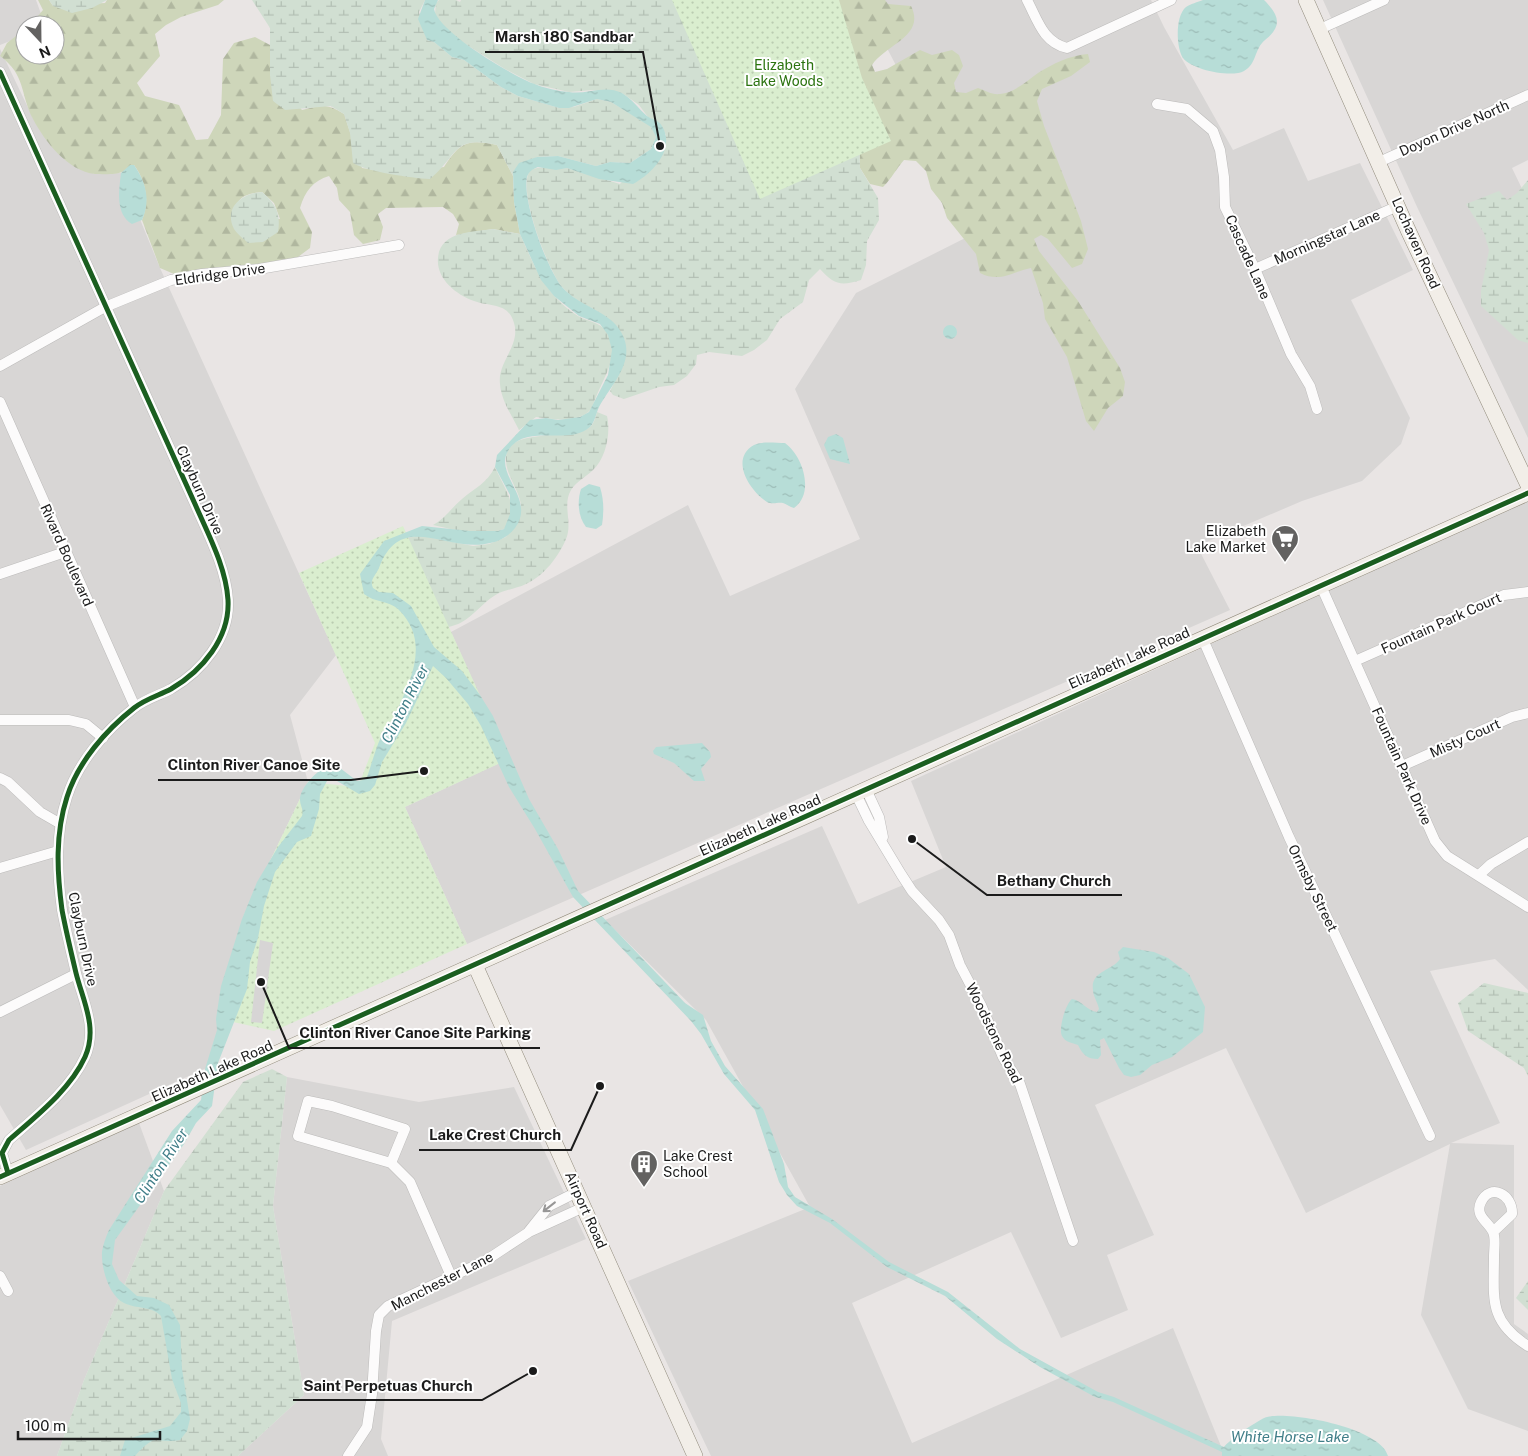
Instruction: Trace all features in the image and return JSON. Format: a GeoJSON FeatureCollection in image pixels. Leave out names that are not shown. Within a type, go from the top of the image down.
{"type":"FeatureCollection","features":[{"type":"Feature","properties":{"kind":"street"},"geometry":{"type":"LineString","coordinates":[[1027,0],[1046,37],[1055,45],[1068,48],[1171,0]]}},
{"type":"Feature","properties":{"kind":"street","name":"Lochaven Road"},"geometry":{"type":"LineString","coordinates":[[1306,0],[1398,206],[1528,485]]}},
{"type":"Feature","properties":{"kind":"street"},"geometry":{"type":"LineString","coordinates":[[1320,29],[1384,0]]}},
{"type":"Feature","properties":{"kind":"street","name":"Clayburn Drive"},"geometry":{"type":"LineString","coordinates":[[0,72],[208,535],[224,576],[228,601],[226,622],[218,642],[206,659],[192,674],[172,688],[136,707],[103,738],[79,771],[68,795],[60,823],[58,851],[62,910],[76,974],[91,1025],[90,1039],[85,1057],[71,1080],[9,1140],[2,1152],[4,1175]]}},
{"type":"Feature","properties":{"kind":"street","name":"Doyon Drive North"},"geometry":{"type":"LineString","coordinates":[[1379,162],[1528,95]]}},
{"type":"Feature","properties":{"kind":"street","name":"Cascade Lane"},"geometry":{"type":"LineString","coordinates":[[1157,104],[1188,109],[1213,131],[1220,150],[1226,207],[1255,269],[1290,354],[1310,386],[1317,409]]}},
{"type":"Feature","properties":{"kind":"street","name":"Morningstar Lane"},"geometry":{"type":"LineString","coordinates":[[1255,269],[1398,206]]}},
{"type":"Feature","properties":{"kind":"street","name":"Eldridge Drive"},"geometry":{"type":"LineString","coordinates":[[0,366],[105,307],[171,280],[202,274],[259,269],[399,245]]}},
{"type":"Feature","properties":{"kind":"street","name":"Rivard Boulevard"},"geometry":{"type":"LineString","coordinates":[[0,402],[65,552],[136,707]]}},
{"type":"Feature","properties":{"kind":"street","name":"Elizabeth Lake Road"},"geometry":{"type":"LineString","coordinates":[[4,1175],[1528,492]]}},
{"type":"Feature","properties":{"kind":"street"},"geometry":{"type":"LineString","coordinates":[[0,574],[65,552]]}},
{"type":"Feature","properties":{"kind":"street","name":"Fountain Park Drive"},"geometry":{"type":"LineString","coordinates":[[1320,586],[1435,841],[1447,856],[1528,907]]}},
{"type":"Feature","properties":{"kind":"street","name":"Fountain Park Court"},"geometry":{"type":"LineString","coordinates":[[1355,661],[1504,595],[1528,592]]}},
{"type":"Feature","properties":{"kind":"street","name":"Ormsby Street"},"geometry":{"type":"LineString","coordinates":[[1202,637],[1289,837],[1430,1136]]}},
{"type":"Feature","properties":{"kind":"street","name":"Misty Court"},"geometry":{"type":"LineString","coordinates":[[1402,766],[1512,717],[1528,713]]}},
{"type":"Feature","properties":{"kind":"street"},"geometry":{"type":"LineString","coordinates":[[0,720],[69,720],[86,724],[103,738]]}},
{"type":"Feature","properties":{"kind":"street"},"geometry":{"type":"LineString","coordinates":[[0,778],[8,782],[40,812],[60,823]]}},
{"type":"Feature","properties":{"kind":"street","name":"Woodstone Road"},"geometry":{"type":"LineString","coordinates":[[861,792],[869,821],[884,842],[912,891],[940,920],[949,935],[960,965],[981,1005],[1003,1057],[1020,1084],[1073,1241]]}},
{"type":"Feature","properties":{"kind":"street"},"geometry":{"type":"LineString","coordinates":[[1479,876],[1491,864],[1528,842]]}},
{"type":"Feature","properties":{"kind":"street"},"geometry":{"type":"LineString","coordinates":[[0,868],[58,851]]}},
{"type":"Feature","properties":{"kind":"street","name":"Airport Road"},"geometry":{"type":"LineString","coordinates":[[475,965],[695,1456]]}},
{"type":"Feature","properties":{"kind":"street"},"geometry":{"type":"LineString","coordinates":[[0,1012],[76,974]]}},
{"type":"Feature","properties":{"kind":"street"},"geometry":{"type":"LineString","coordinates":[[391,1163],[405,1129],[332,1106],[308,1102],[298,1136],[391,1163],[410,1182],[451,1276]]}},
{"type":"Feature","properties":{"kind":"street","name":"Manchester Lane"},"geometry":{"type":"LineString","coordinates":[[529,1232],[549,1206],[577,1192]]}},
{"type":"Feature","properties":{"kind":"street","name":"Manchester Lane"},"geometry":{"type":"LineString","coordinates":[[348,1456],[367,1427],[372,1394],[374,1341],[379,1315],[388,1306],[485,1261],[529,1232],[584,1207]]}},
{"type":"Feature","properties":{"kind":"street"},"geometry":{"type":"LineString","coordinates":[[1493,1232],[1495,1304],[1498,1318],[1506,1330],[1528,1346]]}},
{"type":"Feature","properties":{"kind":"street"},"geometry":{"type":"LineString","coordinates":[[0,1276],[8,1290]]}},
{"type":"Feature","properties":{"kind":"shaded area"},"geometry":{"type":"Polygon","coordinates":[[[0,0],[36,0],[41,15],[15,15],[15,39],[0,45],[0,0]]]}},
{"type":"Feature","properties":{"kind":"shaded area"},"geometry":{"type":"Polygon","coordinates":[[[862,0],[1151,0],[1164,27],[1233,150],[1284,128],[1308,181],[1360,163],[1413,270],[1351,300],[1410,418],[1401,444],[1362,481],[1302,501],[1197,546],[1230,610],[467,944],[405,807],[508,759],[451,632],[688,505],[730,596],[860,539],[795,389],[856,293],[1003,219],[929,129],[862,0]]]}},
{"type":"Feature","properties":{"kind":"shaded area"},"geometry":{"type":"Polygon","coordinates":[[[1323,0],[1528,0],[1528,160],[1512,168],[1528,201],[1528,438],[1418,209],[1323,0]]]}},
{"type":"Feature","properties":{"kind":"shaded area"},"geometry":{"type":"Polygon","coordinates":[[[0,49],[33,118],[94,174],[121,173],[160,268],[336,655],[290,715],[308,782],[244,915],[213,1065],[26,1150],[0,1105],[0,49]]]}},
{"type":"Feature","properties":{"kind":"shaded area"},"geometry":{"type":"Polygon","coordinates":[[[1528,499],[1528,990],[1495,959],[1430,971],[1500,1123],[1451,1143],[1514,1145],[1514,1324],[1528,1334],[1528,1431],[1468,1409],[1421,1315],[1450,1144],[1306,1213],[1226,1048],[1095,1105],[1154,1235],[1107,1255],[1128,1310],[1061,1338],[1011,1232],[852,1303],[912,1443],[1173,1328],[1225,1456],[711,1456],[628,1281],[810,1207],[706,1020],[605,920],[822,826],[858,904],[946,867],[911,781],[1528,499]]]}},
{"type":"Feature","properties":{"kind":"shaded area"},"geometry":{"type":"Polygon","coordinates":[[[260,940],[273,943],[262,1023],[251,1022],[260,940]]]}},
{"type":"Feature","properties":{"kind":"shaded area"},"geometry":{"type":"Polygon","coordinates":[[[287,1077],[419,1102],[514,1087],[586,1239],[392,1321],[381,1439],[388,1456],[238,1456],[304,1395],[273,1206],[287,1077]]]}},
{"type":"Feature","properties":{"kind":"shaded area"},"geometry":{"type":"Polygon","coordinates":[[[139,1123],[164,1191],[84,1380],[57,1456],[0,1456],[0,1186],[139,1123]]]}},
{"type":"Feature","properties":{"kind":"green space"},"geometry":{"type":"Polygon","coordinates":[[[38,0],[49,0],[53,6],[105,3],[107,0],[224,0],[218,5],[181,17],[166,25],[155,34],[160,56],[137,83],[145,96],[179,105],[196,140],[208,139],[221,115],[223,59],[234,43],[255,37],[270,45],[270,75],[302,110],[324,106],[344,114],[362,168],[394,173],[444,167],[455,152],[466,144],[479,142],[497,145],[513,176],[514,202],[520,234],[493,229],[456,235],[459,224],[453,214],[443,207],[386,208],[378,214],[383,227],[380,240],[363,244],[354,235],[350,212],[339,200],[337,188],[329,176],[314,184],[302,202],[300,208],[312,232],[310,248],[298,257],[276,263],[174,274],[160,268],[142,220],[146,206],[146,192],[134,165],[119,173],[95,174],[85,172],[58,154],[44,137],[33,119],[14,70],[0,56],[7,43],[15,37],[15,65],[65,65],[65,15],[39,15],[43,10],[38,0]],[[262,192],[250,194],[242,198],[236,205],[231,217],[280,219],[274,203],[262,192]]]}},
{"type":"Feature","properties":{"kind":"green space"},"geometry":{"type":"Polygon","coordinates":[[[49,0],[107,0],[92,8],[72,13],[53,6],[49,0]]]}},
{"type":"Feature","properties":{"kind":"green space"},"geometry":{"type":"Polygon","coordinates":[[[252,0],[425,0],[419,12],[427,40],[434,42],[452,57],[464,60],[501,87],[518,96],[559,108],[574,107],[597,99],[611,102],[651,126],[656,137],[651,149],[630,163],[610,162],[596,166],[558,156],[537,157],[513,172],[513,176],[497,145],[482,143],[464,145],[458,149],[430,179],[390,174],[360,166],[353,163],[350,133],[344,114],[331,106],[285,110],[273,101],[270,75],[270,28],[252,0]]]}},
{"type":"Feature","properties":{"kind":"green space"},"geometry":{"type":"Polygon","coordinates":[[[439,0],[456,0],[460,2],[461,0],[830,0],[859,134],[860,168],[878,198],[879,220],[867,241],[866,265],[861,280],[838,283],[820,269],[809,280],[803,302],[780,319],[767,340],[754,350],[742,356],[709,352],[697,355],[696,364],[687,376],[674,385],[659,387],[624,399],[613,395],[610,391],[625,341],[613,322],[570,295],[556,278],[536,230],[527,194],[527,180],[530,171],[533,169],[567,168],[620,184],[666,135],[661,125],[648,117],[639,105],[622,93],[592,90],[569,92],[534,84],[505,69],[459,40],[442,25],[435,14],[436,3],[439,0]]]}},
{"type":"Feature","properties":{"kind":"green space","name":"Elizabeth Lake Woods"},"geometry":{"type":"Polygon","coordinates":[[[672,0],[839,0],[862,78],[891,141],[760,199],[672,0]]]}},
{"type":"Feature","properties":{"kind":"green space"},"geometry":{"type":"Polygon","coordinates":[[[830,0],[885,0],[888,4],[911,6],[914,16],[913,25],[902,39],[872,65],[875,72],[887,69],[920,50],[932,55],[952,50],[959,55],[963,66],[954,83],[956,92],[966,93],[978,88],[994,94],[1005,93],[1025,83],[1055,63],[1088,54],[1090,62],[1071,76],[1042,89],[1037,101],[1044,126],[1081,221],[1088,249],[1082,264],[1072,268],[1048,239],[1041,235],[1034,239],[1039,251],[1078,301],[1120,368],[1125,382],[1123,396],[1108,408],[1094,431],[1086,421],[1067,357],[1045,319],[1043,303],[1031,268],[1000,277],[987,276],[980,273],[976,254],[947,218],[942,203],[931,189],[926,171],[916,161],[904,160],[883,187],[870,184],[860,168],[859,134],[830,0]]]}},
{"type":"Feature","properties":{"kind":"green space"},"geometry":{"type":"Polygon","coordinates":[[[1528,180],[1528,343],[1518,340],[1481,306],[1481,291],[1489,250],[1484,233],[1466,204],[1499,191],[1507,200],[1517,193],[1528,180]]]}},
{"type":"Feature","properties":{"kind":"green space"},"geometry":{"type":"Polygon","coordinates":[[[262,192],[274,205],[278,215],[278,232],[263,242],[248,243],[234,229],[231,214],[233,208],[242,198],[262,192]]]}},
{"type":"Feature","properties":{"kind":"green space"},"geometry":{"type":"Polygon","coordinates":[[[493,229],[520,234],[536,269],[549,290],[578,316],[604,328],[611,340],[612,357],[610,365],[592,407],[584,415],[567,419],[536,417],[519,430],[505,402],[500,384],[502,368],[514,339],[514,323],[511,316],[503,308],[480,303],[460,294],[448,284],[440,272],[438,258],[440,249],[451,238],[467,232],[493,229]]]}},
{"type":"Feature","properties":{"kind":"green space"},"geometry":{"type":"Polygon","coordinates":[[[597,412],[607,416],[608,437],[604,452],[597,465],[576,484],[568,496],[568,533],[555,559],[539,576],[522,586],[494,596],[459,624],[432,630],[399,541],[418,535],[473,546],[489,544],[506,537],[521,505],[507,467],[508,450],[516,442],[527,438],[582,431],[592,425],[597,412]]]}},
{"type":"Feature","properties":{"kind":"green space"},"geometry":{"type":"Polygon","coordinates":[[[495,467],[511,506],[512,514],[504,529],[478,533],[433,525],[484,481],[495,467]]]}},
{"type":"Feature","properties":{"kind":"green space"},"geometry":{"type":"Polygon","coordinates":[[[403,526],[509,759],[405,807],[467,944],[274,1031],[233,1022],[244,915],[308,782],[358,787],[375,743],[299,573],[403,526]]]}},
{"type":"Feature","properties":{"kind":"green space"},"geometry":{"type":"Polygon","coordinates":[[[1484,983],[1528,993],[1528,1076],[1524,1068],[1468,1031],[1458,1003],[1484,983]]]}},
{"type":"Feature","properties":{"kind":"green space"},"geometry":{"type":"Polygon","coordinates":[[[272,1069],[287,1077],[273,1206],[304,1395],[238,1456],[57,1456],[84,1380],[164,1191],[243,1082],[272,1069]]]}},
{"type":"Feature","properties":{"kind":"green space"},"geometry":{"type":"Polygon","coordinates":[[[1528,1281],[1528,1310],[1516,1298],[1528,1281]]]}},
{"type":"Feature","properties":{"kind":"water"},"geometry":{"type":"Polygon","coordinates":[[[425,0],[438,0],[434,9],[438,18],[461,40],[492,62],[532,83],[575,93],[609,89],[622,93],[647,116],[661,124],[666,135],[666,143],[660,160],[648,174],[633,184],[599,179],[567,168],[556,170],[538,167],[529,173],[526,188],[532,217],[543,250],[556,278],[569,294],[605,316],[619,329],[624,338],[626,348],[623,366],[599,407],[590,427],[581,433],[570,435],[524,438],[514,444],[507,453],[505,462],[507,470],[519,498],[521,508],[520,518],[510,533],[494,542],[474,545],[412,537],[400,541],[388,550],[372,580],[373,588],[379,592],[393,593],[411,606],[434,647],[462,671],[480,695],[493,716],[529,799],[558,849],[578,891],[685,1003],[703,1015],[711,1041],[725,1066],[763,1109],[784,1164],[788,1187],[795,1197],[832,1219],[889,1262],[948,1292],[1020,1349],[1098,1392],[1114,1397],[1224,1447],[1237,1435],[1263,1419],[1279,1416],[1314,1419],[1353,1430],[1370,1437],[1382,1446],[1388,1456],[1222,1456],[1222,1452],[1113,1402],[1095,1397],[1040,1367],[997,1339],[945,1296],[887,1267],[830,1223],[797,1206],[779,1182],[755,1110],[724,1074],[701,1034],[691,1021],[573,897],[509,787],[481,726],[468,704],[433,666],[406,723],[382,762],[375,785],[370,791],[359,794],[337,781],[327,781],[320,794],[319,809],[311,836],[297,842],[275,872],[250,962],[247,989],[218,1063],[212,1106],[196,1123],[184,1144],[115,1240],[112,1264],[119,1280],[137,1296],[154,1298],[169,1305],[180,1325],[182,1369],[190,1419],[187,1431],[180,1440],[156,1440],[148,1443],[135,1456],[120,1456],[125,1440],[170,1426],[181,1412],[181,1403],[172,1379],[161,1316],[149,1309],[124,1303],[114,1294],[107,1281],[103,1266],[103,1246],[109,1230],[172,1131],[201,1100],[205,1069],[217,1030],[216,1019],[221,986],[242,919],[257,882],[278,847],[302,816],[303,811],[300,800],[303,790],[314,775],[328,766],[340,768],[357,781],[367,777],[381,737],[394,718],[412,675],[416,647],[414,634],[408,621],[394,606],[364,594],[360,574],[384,541],[422,526],[470,531],[498,531],[504,529],[510,514],[510,495],[495,467],[497,455],[530,420],[546,418],[558,420],[580,417],[589,412],[608,375],[612,350],[608,335],[600,324],[579,316],[554,296],[541,280],[520,234],[514,202],[513,172],[519,163],[537,157],[558,156],[596,166],[610,162],[630,163],[651,149],[656,137],[651,127],[611,102],[597,99],[569,108],[559,108],[518,96],[501,87],[464,60],[452,57],[434,42],[427,40],[418,19],[425,0]]]}},
{"type":"Feature","properties":{"kind":"water"},"geometry":{"type":"Polygon","coordinates":[[[1203,0],[1264,0],[1276,16],[1277,25],[1275,30],[1261,44],[1251,64],[1244,71],[1231,74],[1212,72],[1195,66],[1183,58],[1178,40],[1178,24],[1182,11],[1186,7],[1203,0]]]}},
{"type":"Feature","properties":{"kind":"water"},"geometry":{"type":"Polygon","coordinates":[[[130,165],[134,165],[142,178],[147,199],[142,220],[132,224],[123,214],[119,201],[121,173],[130,165]]]}},
{"type":"Feature","properties":{"kind":"water"},"geometry":{"type":"Polygon","coordinates":[[[947,325],[953,325],[957,332],[953,339],[947,339],[943,335],[943,329],[947,325]]]}},
{"type":"Feature","properties":{"kind":"water"},"geometry":{"type":"Polygon","coordinates":[[[836,434],[843,438],[850,464],[830,459],[824,445],[828,437],[836,434]]]}},
{"type":"Feature","properties":{"kind":"water"},"geometry":{"type":"Polygon","coordinates":[[[785,443],[797,457],[804,475],[804,493],[794,508],[783,503],[767,502],[749,483],[743,466],[743,458],[754,445],[785,443]]]}},
{"type":"Feature","properties":{"kind":"water"},"geometry":{"type":"Polygon","coordinates":[[[589,484],[600,487],[602,497],[602,525],[596,529],[586,527],[581,519],[579,509],[581,489],[589,484]]]}},
{"type":"Feature","properties":{"kind":"water"},"geometry":{"type":"Polygon","coordinates":[[[702,743],[710,752],[711,757],[701,769],[705,781],[694,781],[674,763],[654,754],[653,751],[656,747],[702,743]]]}},
{"type":"Feature","properties":{"kind":"water"},"geometry":{"type":"Polygon","coordinates":[[[1123,947],[1154,952],[1168,958],[1189,974],[1205,1007],[1203,1032],[1172,1057],[1152,1065],[1140,1075],[1131,1077],[1124,1075],[1119,1068],[1104,1038],[1100,1040],[1101,1055],[1098,1059],[1094,1059],[1086,1056],[1078,1045],[1065,1040],[1061,1033],[1063,1016],[1067,1005],[1072,999],[1097,1012],[1099,1009],[1093,990],[1095,979],[1120,959],[1118,952],[1123,947]]]}},
{"type":"Feature","properties":{"kind":"cycle path"},"geometry":{"type":"LineString","coordinates":[[0,72],[211,539],[224,575],[228,600],[224,627],[212,652],[182,682],[143,702],[113,726],[78,771],[67,797],[60,825],[58,853],[59,882],[67,934],[90,1025],[89,1046],[78,1069],[61,1092],[9,1140],[2,1153],[8,1173]]}},
{"type":"Feature","properties":{"kind":"cycle path"},"geometry":{"type":"LineString","coordinates":[[0,1177],[1528,493]]}},
{"type":"Feature","properties":{"kind":"place","name":"Marsh 180 Sandbar"},"geometry":{"type":"Point","coordinates":[660,146]}},
{"type":"Feature","properties":{"kind":"place","name":"Elizabeth Lake Market"},"geometry":{"type":"Point","coordinates":[1285,563]}},
{"type":"Feature","properties":{"kind":"place","name":"Clinton River Canoe Site"},"geometry":{"type":"Point","coordinates":[424,771]}},
{"type":"Feature","properties":{"kind":"place","name":"Bethany Church"},"geometry":{"type":"Point","coordinates":[912,839]}},
{"type":"Feature","properties":{"kind":"place","name":"Clinton River Canoe Site Parking"},"geometry":{"type":"Point","coordinates":[261,982]}},
{"type":"Feature","properties":{"kind":"place","name":"Lake Crest Church"},"geometry":{"type":"Point","coordinates":[600,1086]}},
{"type":"Feature","properties":{"kind":"place","name":"Lake Crest School"},"geometry":{"type":"Point","coordinates":[644,1188]}},
{"type":"Feature","properties":{"kind":"place","name":"Saint Perpetuas Church"},"geometry":{"type":"Point","coordinates":[533,1371]}},
{"type":"Feature","properties":{"kind":"water label","name":"Clinton River"},"geometry":{"type":"Point","coordinates":[405,704]}},
{"type":"Feature","properties":{"kind":"water label","name":"Clinton River"},"geometry":{"type":"Point","coordinates":[161,1166]}},
{"type":"Feature","properties":{"kind":"water label","name":"White Horse Lake"},"geometry":{"type":"Point","coordinates":[1290,1437]}}]}
